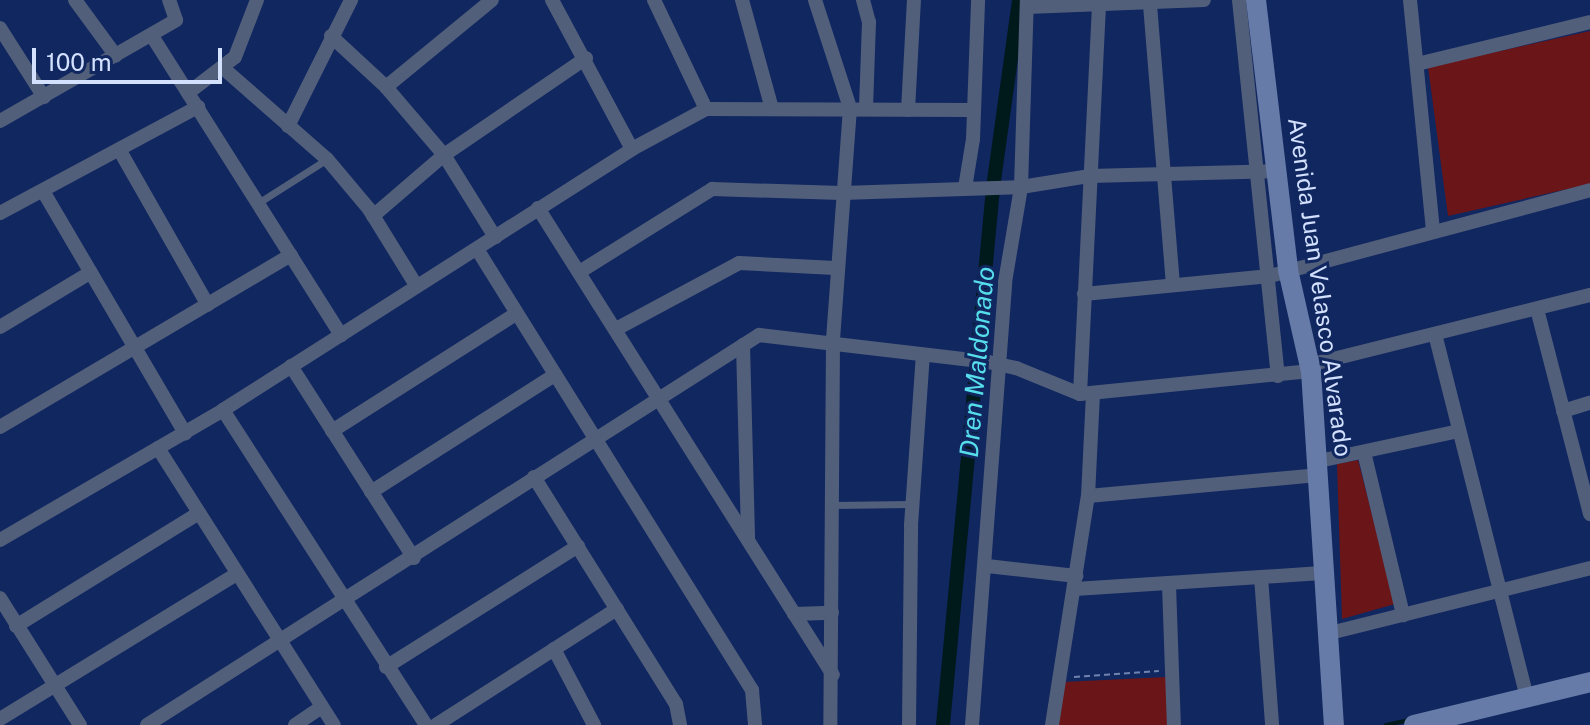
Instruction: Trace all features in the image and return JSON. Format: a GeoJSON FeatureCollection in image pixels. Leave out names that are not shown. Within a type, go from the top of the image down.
{"type":"FeatureCollection","features":[{"type":"Feature","properties":{"kind":"street"},"geometry":{"type":"LineString","coordinates":[[75,0],[116,56]]}},
{"type":"Feature","properties":{"kind":"street"},"geometry":{"type":"LineString","coordinates":[[0,121],[176,20],[169,0]]}},
{"type":"Feature","properties":{"kind":"street"},"geometry":{"type":"LineString","coordinates":[[188,93],[235,57],[257,0]]}},
{"type":"Feature","properties":{"kind":"street"},"geometry":{"type":"LineString","coordinates":[[288,126],[351,0]]}},
{"type":"Feature","properties":{"kind":"street"},"geometry":{"type":"LineString","coordinates":[[386,87],[492,0]]}},
{"type":"Feature","properties":{"kind":"street"},"geometry":{"type":"LineString","coordinates":[[552,0],[586,58],[632,149]]}},
{"type":"Feature","properties":{"kind":"street"},"geometry":{"type":"LineString","coordinates":[[654,0],[706,109]]}},
{"type":"Feature","properties":{"kind":"street"},"geometry":{"type":"LineString","coordinates":[[742,0],[772,109]]}},
{"type":"Feature","properties":{"kind":"street"},"geometry":{"type":"LineString","coordinates":[[815,0],[850,108],[835,268],[830,505],[833,675],[830,725]]}},
{"type":"Feature","properties":{"kind":"street"},"geometry":{"type":"LineString","coordinates":[[863,0],[869,22],[866,108]]}},
{"type":"Feature","properties":{"kind":"street"},"geometry":{"type":"LineString","coordinates":[[908,110],[914,0]]}},
{"type":"Feature","properties":{"kind":"street"},"geometry":{"type":"LineString","coordinates":[[965,188],[974,110],[978,0]]}},
{"type":"Feature","properties":{"kind":"street"},"geometry":{"type":"LineString","coordinates":[[972,725],[987,566],[994,363],[1021,187],[1027,4],[1099,7],[1204,0]]}},
{"type":"Feature","properties":{"kind":"street"},"geometry":{"type":"LineString","coordinates":[[581,271],[712,189],[842,193],[1021,187],[1090,176],[1266,171],[1239,0]]}},
{"type":"Feature","properties":{"kind":"street","name":"Avenida Juan Velasco Alvarado"},"geometry":{"type":"LineString","coordinates":[[1256,0],[1266,171],[1279,273],[1310,368],[1334,725]]}},
{"type":"Feature","properties":{"kind":"street"},"geometry":{"type":"LineString","coordinates":[[1410,0],[1433,231]]}},
{"type":"Feature","properties":{"kind":"street"},"geometry":{"type":"LineString","coordinates":[[1143,4],[1173,285]]}},
{"type":"Feature","properties":{"kind":"street"},"geometry":{"type":"LineString","coordinates":[[1052,725],[1088,496],[1084,294],[1099,7]]}},
{"type":"Feature","properties":{"kind":"street"},"geometry":{"type":"LineString","coordinates":[[1417,64],[1590,22]]}},
{"type":"Feature","properties":{"kind":"street"},"geometry":{"type":"LineString","coordinates":[[0,28],[44,97]]}},
{"type":"Feature","properties":{"kind":"street"},"geometry":{"type":"LineString","coordinates":[[152,36],[341,335]]}},
{"type":"Feature","properties":{"kind":"street"},"geometry":{"type":"LineString","coordinates":[[331,36],[386,87],[444,155],[495,237]]}},
{"type":"Feature","properties":{"kind":"street"},"geometry":{"type":"LineString","coordinates":[[373,216],[444,155],[586,58]]}},
{"type":"Feature","properties":{"kind":"street"},"geometry":{"type":"LineString","coordinates":[[223,68],[327,159],[373,216],[416,285]]}},
{"type":"Feature","properties":{"kind":"street"},"geometry":{"type":"LineString","coordinates":[[2,206],[43,191],[198,107]]}},
{"type":"Feature","properties":{"kind":"street"},"geometry":{"type":"LineString","coordinates":[[0,540],[223,410],[632,149],[706,109],[974,110]]}},
{"type":"Feature","properties":{"kind":"street"},"geometry":{"type":"LineString","coordinates":[[120,151],[208,305]]}},
{"type":"Feature","properties":{"kind":"street"},"geometry":{"type":"LineString","coordinates":[[1084,294],[1279,273],[1590,190]]}},
{"type":"Feature","properties":{"kind":"street"},"geometry":{"type":"LineString","coordinates":[[43,191],[185,433]]}},
{"type":"Feature","properties":{"kind":"street"},"geometry":{"type":"LineString","coordinates":[[538,208],[618,328],[748,543],[833,675]]}},
{"type":"Feature","properties":{"kind":"street"},"geometry":{"type":"LineString","coordinates":[[477,249],[752,690],[755,725]]}},
{"type":"Feature","properties":{"kind":"street"},"geometry":{"type":"LineString","coordinates":[[0,427],[291,255]]}},
{"type":"Feature","properties":{"kind":"street"},"geometry":{"type":"LineString","coordinates":[[618,328],[739,263],[835,268]]}},
{"type":"Feature","properties":{"kind":"street"},"geometry":{"type":"LineString","coordinates":[[0,327],[91,272]]}},
{"type":"Feature","properties":{"kind":"street"},"geometry":{"type":"LineString","coordinates":[[1278,376],[1279,273]]}},
{"type":"Feature","properties":{"kind":"street"},"geometry":{"type":"LineString","coordinates":[[147,725],[414,558],[534,477],[759,335],[994,363],[1086,395],[1278,376],[1590,295]]}},
{"type":"Feature","properties":{"kind":"street"},"geometry":{"type":"LineString","coordinates":[[1537,309],[1590,514]]}},
{"type":"Feature","properties":{"kind":"street"},"geometry":{"type":"LineString","coordinates":[[332,431],[517,313]]}},
{"type":"Feature","properties":{"kind":"street"},"geometry":{"type":"LineString","coordinates":[[1435,334],[1527,697]]}},
{"type":"Feature","properties":{"kind":"street"},"geometry":{"type":"LineString","coordinates":[[743,345],[748,543]]}},
{"type":"Feature","properties":{"kind":"street"},"geometry":{"type":"LineString","coordinates":[[909,725],[912,504],[923,355]]}},
{"type":"Feature","properties":{"kind":"street"},"geometry":{"type":"LineString","coordinates":[[291,366],[414,558]]}},
{"type":"Feature","properties":{"kind":"street"},"geometry":{"type":"LineString","coordinates":[[371,492],[555,375]]}},
{"type":"Feature","properties":{"kind":"street"},"geometry":{"type":"LineString","coordinates":[[1563,411],[1590,403]]}},
{"type":"Feature","properties":{"kind":"street"},"geometry":{"type":"LineString","coordinates":[[223,410],[426,725]]}},
{"type":"Feature","properties":{"kind":"street"},"geometry":{"type":"LineString","coordinates":[[1088,496],[1319,468],[1364,452],[1459,431]]}},
{"type":"Feature","properties":{"kind":"street"},"geometry":{"type":"LineString","coordinates":[[158,448],[334,725]]}},
{"type":"Feature","properties":{"kind":"street"},"geometry":{"type":"LineString","coordinates":[[1364,452],[1403,615]]}},
{"type":"Feature","properties":{"kind":"street"},"geometry":{"type":"LineString","coordinates":[[534,477],[676,704],[680,725]]}},
{"type":"Feature","properties":{"kind":"street"},"geometry":{"type":"LineString","coordinates":[[16,626],[199,513]]}},
{"type":"Feature","properties":{"kind":"street"},"geometry":{"type":"LineString","coordinates":[[386,667],[578,546]]}},
{"type":"Feature","properties":{"kind":"street"},"geometry":{"type":"LineString","coordinates":[[987,566],[1076,583],[1169,585],[1325,573]]}},
{"type":"Feature","properties":{"kind":"street"},"geometry":{"type":"LineString","coordinates":[[1330,633],[1590,568]]}},
{"type":"Feature","properties":{"kind":"street"},"geometry":{"type":"LineString","coordinates":[[0,719],[237,574]]}},
{"type":"Feature","properties":{"kind":"street"},"geometry":{"type":"LineString","coordinates":[[1261,577],[1272,725]]}},
{"type":"Feature","properties":{"kind":"street"},"geometry":{"type":"LineString","coordinates":[[1169,585],[1174,725]]}},
{"type":"Feature","properties":{"kind":"street"},"geometry":{"type":"LineString","coordinates":[[0,598],[80,725]]}},
{"type":"Feature","properties":{"kind":"street"},"geometry":{"type":"LineString","coordinates":[[436,725],[617,609]]}},
{"type":"Feature","properties":{"kind":"street"},"geometry":{"type":"LineString","coordinates":[[794,614],[832,613]]}},
{"type":"Feature","properties":{"kind":"street"},"geometry":{"type":"LineString","coordinates":[[554,649],[594,725]]}},
{"type":"Feature","properties":{"kind":"street"},"geometry":{"type":"LineString","coordinates":[[1414,725],[1590,682]]}},
{"type":"Feature","properties":{"kind":"street"},"geometry":{"type":"LineString","coordinates":[[295,725],[322,707]]}},
{"type":"Feature","properties":{"kind":"lane"},"geometry":{"type":"LineString","coordinates":[[258,203],[327,159]]}},
{"type":"Feature","properties":{"kind":"lane"},"geometry":{"type":"LineString","coordinates":[[830,505],[912,504]]}},
{"type":"Feature","properties":{"kind":"path"},"geometry":{"type":"LineString","coordinates":[[1060,678],[1172,670]]}},
{"type":"Feature","properties":{"kind":"shaded area"},"geometry":{"type":"Polygon","coordinates":[[[1590,31],[1590,184],[1448,216],[1428,67],[1590,31]]]}},
{"type":"Feature","properties":{"kind":"shaded area"},"geometry":{"type":"Polygon","coordinates":[[[1358,460],[1395,604],[1342,619],[1337,464],[1358,460]]]}},
{"type":"Feature","properties":{"kind":"shaded area"},"geometry":{"type":"Polygon","coordinates":[[[1166,677],[1168,725],[1058,725],[1063,682],[1166,677]]]}},
{"type":"Feature","properties":{"kind":"waterway","name":"Dren Maldonado"},"geometry":{"type":"LineString","coordinates":[[943,725],[993,188],[1019,0]]}},
{"type":"Feature","properties":{"kind":"waterway"},"geometry":{"type":"LineString","coordinates":[[1386,725],[1409,720]]}}]}
